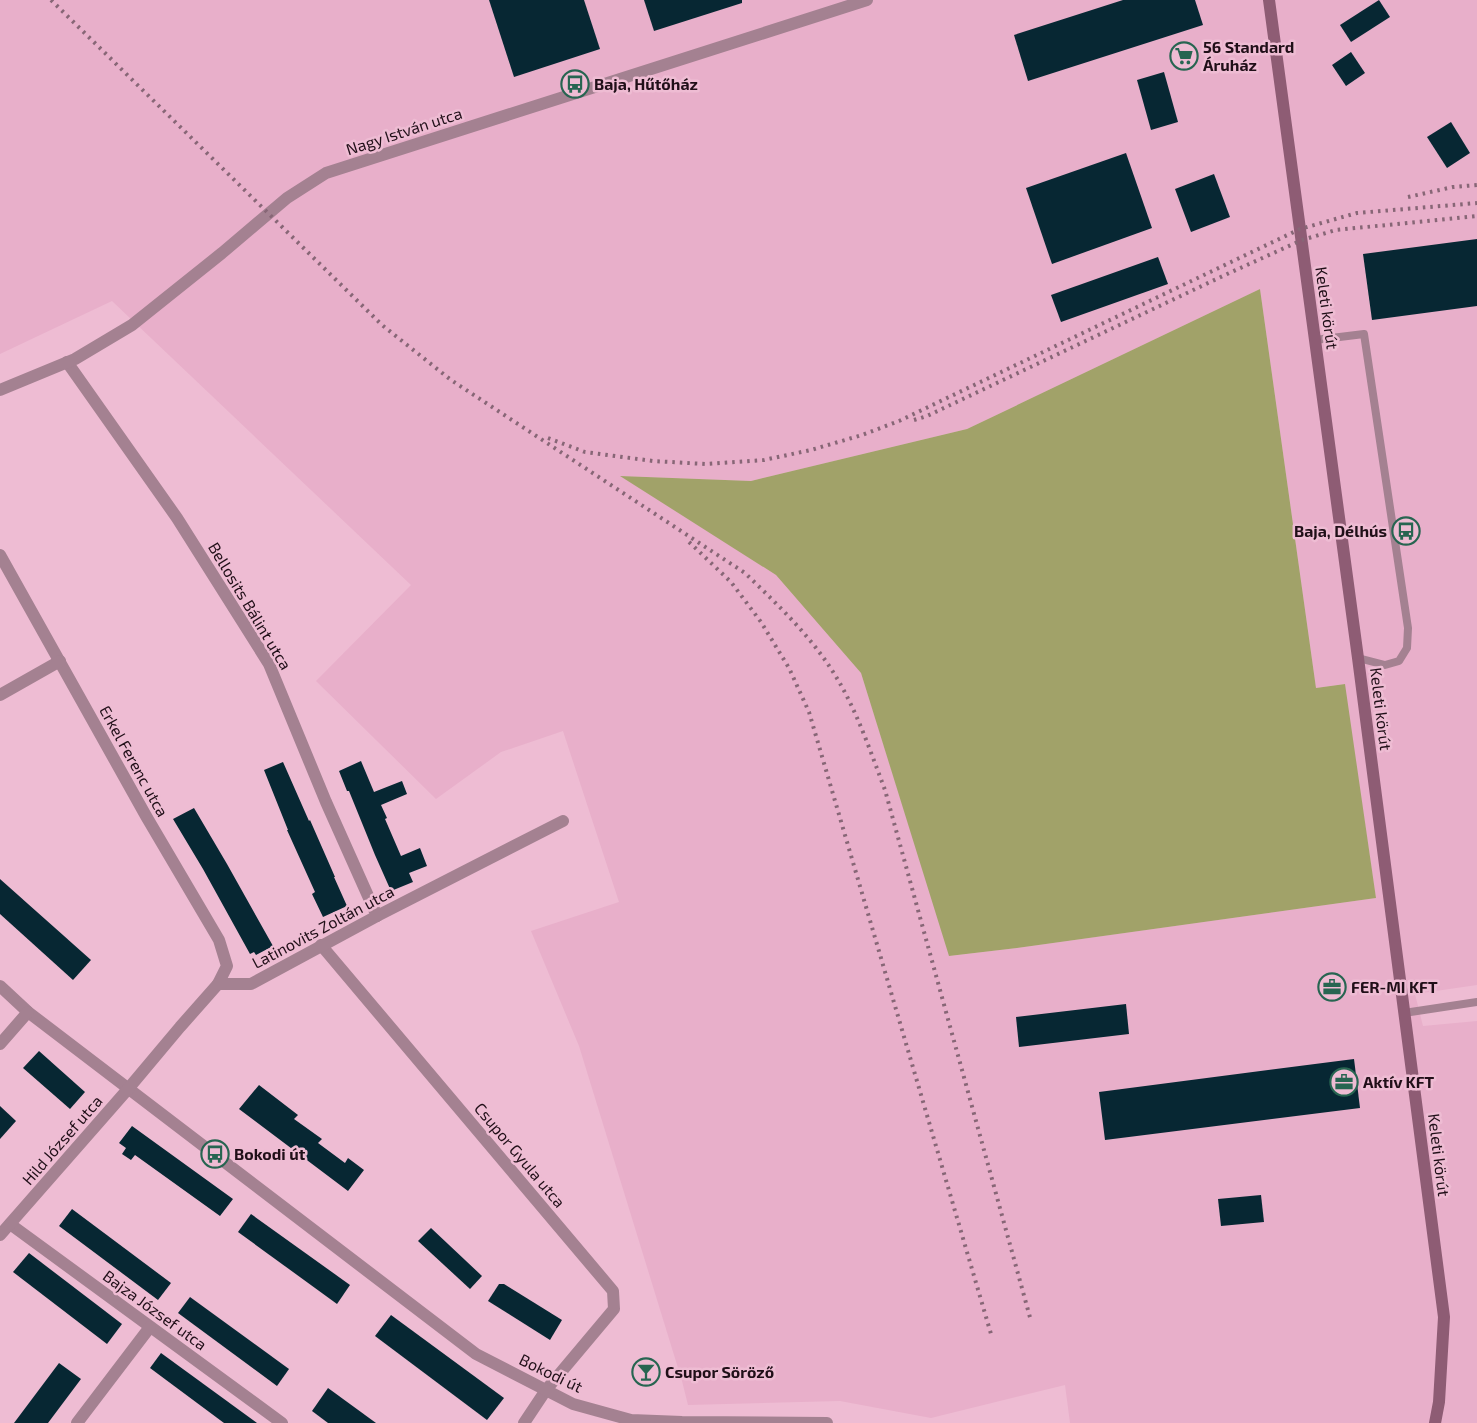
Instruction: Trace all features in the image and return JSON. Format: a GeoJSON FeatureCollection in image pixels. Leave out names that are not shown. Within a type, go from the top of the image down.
{"type":"FeatureCollection","features":[{"type":"Feature","properties":{"kind":"main road","name":"Keleti körút"},"geometry":{"type":"LineString","coordinates":[[1269,0],[1444,1316],[1440,1402],[1434,1423]]}},
{"type":"Feature","properties":{"kind":"street","name":"Nagy István utca"},"geometry":{"type":"LineString","coordinates":[[0,390],[75,359],[132,325],[287,198],[326,173],[867,0]]}},
{"type":"Feature","properties":{"kind":"street","name":"Bellosits Bálint utca"},"geometry":{"type":"LineString","coordinates":[[67,362],[177,518],[269,664],[326,802],[377,916]]}},
{"type":"Feature","properties":{"kind":"street","name":"Erkel Ferenc utca"},"geometry":{"type":"LineString","coordinates":[[0,555],[146,816],[218,940],[227,966],[218,984]]}},
{"type":"Feature","properties":{"kind":"street"},"geometry":{"type":"LineString","coordinates":[[0,695],[60,661]]}},
{"type":"Feature","properties":{"kind":"street","name":"Latinovits Zoltán utca"},"geometry":{"type":"LineString","coordinates":[[218,984],[251,984],[321,945],[563,822]]}},
{"type":"Feature","properties":{"kind":"street","name":"Csupor Gyula utca"},"geometry":{"type":"LineString","coordinates":[[321,945],[613,1290],[614,1309],[546,1390],[524,1423]]}},
{"type":"Feature","properties":{"kind":"street"},"geometry":{"type":"LineString","coordinates":[[128,1089],[218,984]]}},
{"type":"Feature","properties":{"kind":"street","name":"Bokodi út"},"geometry":{"type":"LineString","coordinates":[[0,986],[28,1012],[476,1354],[573,1404],[631,1420],[827,1423]]}},
{"type":"Feature","properties":{"kind":"street"},"geometry":{"type":"LineString","coordinates":[[0,1044],[28,1012]]}},
{"type":"Feature","properties":{"kind":"street","name":"Hild József utca"},"geometry":{"type":"LineString","coordinates":[[0,1235],[128,1089]]}},
{"type":"Feature","properties":{"kind":"street","name":"Bajza József utca"},"geometry":{"type":"LineString","coordinates":[[10,1224],[282,1423]]}},
{"type":"Feature","properties":{"kind":"street"},"geometry":{"type":"LineString","coordinates":[[77,1423],[150,1327]]}},
{"type":"Feature","properties":{"kind":"lane"},"geometry":{"type":"LineString","coordinates":[[1315,340],[1364,334],[1408,628],[1407,648],[1399,662],[1385,666],[1358,658]]}},
{"type":"Feature","properties":{"kind":"lane"},"geometry":{"type":"LineString","coordinates":[[1404,1013],[1477,1002]]}},
{"type":"Feature","properties":{"kind":"shaded area"},"geometry":{"type":"Polygon","coordinates":[[[0,0],[1477,0],[1477,985],[1415,994],[1423,1026],[1477,1021],[1477,1423],[1070,1423],[1065,1385],[931,1418],[840,1401],[688,1405],[579,1046],[531,931],[619,902],[563,731],[501,752],[436,799],[316,681],[411,585],[112,301],[0,354],[0,0]],[[1260,289],[967,429],[751,481],[621,476],[776,575],[861,673],[950,956],[1376,898],[1344,684],[1316,688],[1260,289]]]}},
{"type":"Feature","properties":{"kind":"green space"},"geometry":{"type":"Polygon","coordinates":[[[1260,289],[1316,688],[1345,684],[1376,898],[949,956],[861,673],[776,575],[620,476],[751,481],[967,429],[1260,289]]]}},
{"type":"Feature","properties":{"kind":"building"},"geometry":{"type":"Polygon","coordinates":[[[489,0],[584,0],[600,49],[514,77],[489,0]]]}},
{"type":"Feature","properties":{"kind":"building"},"geometry":{"type":"Polygon","coordinates":[[[644,0],[742,0],[742,3],[654,31],[644,0]]]}},
{"type":"Feature","properties":{"kind":"building"},"geometry":{"type":"Polygon","coordinates":[[[1123,0],[1195,0],[1203,25],[1028,81],[1014,35],[1123,0]]]}},
{"type":"Feature","properties":{"kind":"building"},"geometry":{"type":"Polygon","coordinates":[[[1379,0],[1390,17],[1351,42],[1340,25],[1379,0]]]}},
{"type":"Feature","properties":{"kind":"building"},"geometry":{"type":"Polygon","coordinates":[[[1351,52],[1365,73],[1346,86],[1332,65],[1351,52]]]}},
{"type":"Feature","properties":{"kind":"building"},"geometry":{"type":"Polygon","coordinates":[[[1164,72],[1178,122],[1151,130],[1137,80],[1164,72]]]}},
{"type":"Feature","properties":{"kind":"building"},"geometry":{"type":"Polygon","coordinates":[[[1451,122],[1470,153],[1447,168],[1427,137],[1451,122]]]}},
{"type":"Feature","properties":{"kind":"building"},"geometry":{"type":"Polygon","coordinates":[[[1126,153],[1152,228],[1052,264],[1026,188],[1126,153]]]}},
{"type":"Feature","properties":{"kind":"building"},"geometry":{"type":"Polygon","coordinates":[[[1214,174],[1230,217],[1191,232],[1175,189],[1214,174]]]}},
{"type":"Feature","properties":{"kind":"building"},"geometry":{"type":"Polygon","coordinates":[[[1477,239],[1477,306],[1372,320],[1363,254],[1477,239]]]}},
{"type":"Feature","properties":{"kind":"building"},"geometry":{"type":"Polygon","coordinates":[[[1158,257],[1168,284],[1061,322],[1051,295],[1158,257]]]}},
{"type":"Feature","properties":{"kind":"building"},"geometry":{"type":"Polygon","coordinates":[[[361,761],[374,792],[402,781],[407,794],[381,805],[387,818],[385,819],[401,856],[420,848],[427,866],[409,873],[413,882],[391,891],[339,771],[361,761]]]}},
{"type":"Feature","properties":{"kind":"building"},"geometry":{"type":"Polygon","coordinates":[[[283,762],[347,906],[323,917],[312,894],[315,892],[287,830],[264,770],[283,762]]]}},
{"type":"Feature","properties":{"kind":"building"},"geometry":{"type":"Polygon","coordinates":[[[194,808],[273,946],[256,955],[254,952],[250,954],[173,819],[194,808]]]}},
{"type":"Feature","properties":{"kind":"building"},"geometry":{"type":"Polygon","coordinates":[[[0,879],[91,960],[73,980],[0,914],[0,879]]]}},
{"type":"Feature","properties":{"kind":"building"},"geometry":{"type":"Polygon","coordinates":[[[1126,1004],[1129,1034],[1019,1047],[1016,1017],[1126,1004]]]}},
{"type":"Feature","properties":{"kind":"building"},"geometry":{"type":"Polygon","coordinates":[[[39,1051],[85,1092],[70,1109],[23,1068],[39,1051]]]}},
{"type":"Feature","properties":{"kind":"building"},"geometry":{"type":"Polygon","coordinates":[[[1354,1059],[1360,1108],[1105,1140],[1099,1092],[1354,1059]]]}},
{"type":"Feature","properties":{"kind":"building"},"geometry":{"type":"Polygon","coordinates":[[[259,1085],[298,1115],[294,1119],[322,1139],[318,1143],[345,1163],[348,1158],[364,1170],[348,1191],[239,1109],[259,1085]]]}},
{"type":"Feature","properties":{"kind":"building"},"geometry":{"type":"Polygon","coordinates":[[[0,1106],[16,1121],[0,1139],[0,1106]]]}},
{"type":"Feature","properties":{"kind":"building"},"geometry":{"type":"Polygon","coordinates":[[[132,1126],[233,1199],[220,1216],[135,1155],[131,1160],[122,1154],[126,1148],[119,1143],[132,1126]]]}},
{"type":"Feature","properties":{"kind":"building"},"geometry":{"type":"Polygon","coordinates":[[[1261,1195],[1264,1222],[1221,1226],[1218,1199],[1261,1195]]]}},
{"type":"Feature","properties":{"kind":"building"},"geometry":{"type":"Polygon","coordinates":[[[72,1209],[171,1283],[158,1300],[59,1226],[72,1209]]]}},
{"type":"Feature","properties":{"kind":"building"},"geometry":{"type":"Polygon","coordinates":[[[251,1214],[350,1285],[337,1304],[238,1232],[251,1214]]]}},
{"type":"Feature","properties":{"kind":"building"},"geometry":{"type":"Polygon","coordinates":[[[431,1228],[482,1276],[470,1289],[418,1241],[431,1228]]]}},
{"type":"Feature","properties":{"kind":"building"},"geometry":{"type":"Polygon","coordinates":[[[29,1253],[122,1324],[107,1344],[13,1272],[29,1253]]]}},
{"type":"Feature","properties":{"kind":"building"},"geometry":{"type":"Polygon","coordinates":[[[499,1284],[504,1284],[562,1320],[550,1340],[488,1301],[499,1284]]]}},
{"type":"Feature","properties":{"kind":"building"},"geometry":{"type":"Polygon","coordinates":[[[190,1297],[289,1369],[277,1386],[178,1313],[190,1297]]]}},
{"type":"Feature","properties":{"kind":"building"},"geometry":{"type":"Polygon","coordinates":[[[391,1315],[504,1398],[487,1420],[375,1336],[391,1315]]]}},
{"type":"Feature","properties":{"kind":"building"},"geometry":{"type":"Polygon","coordinates":[[[161,1353],[257,1423],[224,1423],[150,1368],[161,1353]]]}},
{"type":"Feature","properties":{"kind":"building"},"geometry":{"type":"Polygon","coordinates":[[[59,1363],[81,1379],[48,1423],[14,1423],[59,1363]]]}},
{"type":"Feature","properties":{"kind":"building"},"geometry":{"type":"Polygon","coordinates":[[[328,1388],[376,1423],[328,1423],[312,1411],[328,1388]]]}},
{"type":"Feature","properties":{"kind":"railway"},"geometry":{"type":"LineString","coordinates":[[51,0],[382,325],[451,380],[745,573],[807,637],[829,665],[852,706],[885,790],[1031,1321]]}},
{"type":"Feature","properties":{"kind":"railway"},"geometry":{"type":"LineString","coordinates":[[1408,197],[1453,187],[1477,185]]}},
{"type":"Feature","properties":{"kind":"railway"},"geometry":{"type":"LineString","coordinates":[[548,438],[585,452],[653,461],[705,464],[764,460],[811,450],[862,435],[899,421],[1300,229],[1357,213],[1477,203]]}},
{"type":"Feature","properties":{"kind":"railway"},"geometry":{"type":"LineString","coordinates":[[914,420],[927,416],[1302,240],[1336,230],[1477,216]]}},
{"type":"Feature","properties":{"kind":"railway"},"geometry":{"type":"LineString","coordinates":[[689,542],[731,582],[761,622],[789,668],[809,712],[991,1334]]}},
{"type":"Feature","properties":{"kind":"place","name":"56 Standard Áruház"},"geometry":{"type":"Point","coordinates":[1184,56]}},
{"type":"Feature","properties":{"kind":"place","name":"Baja, Hűtőház"},"geometry":{"type":"Point","coordinates":[575,84]}},
{"type":"Feature","properties":{"kind":"place","name":"Baja, Délhús"},"geometry":{"type":"Point","coordinates":[1406,531]}},
{"type":"Feature","properties":{"kind":"place","name":"FER-MI KFT"},"geometry":{"type":"Point","coordinates":[1332,987]}},
{"type":"Feature","properties":{"kind":"place","name":"Aktív KFT"},"geometry":{"type":"Point","coordinates":[1344,1082]}},
{"type":"Feature","properties":{"kind":"place","name":"Bokodi út"},"geometry":{"type":"Point","coordinates":[215,1154]}},
{"type":"Feature","properties":{"kind":"place","name":"Csupor Söröző"},"geometry":{"type":"Point","coordinates":[646,1372]}}]}
